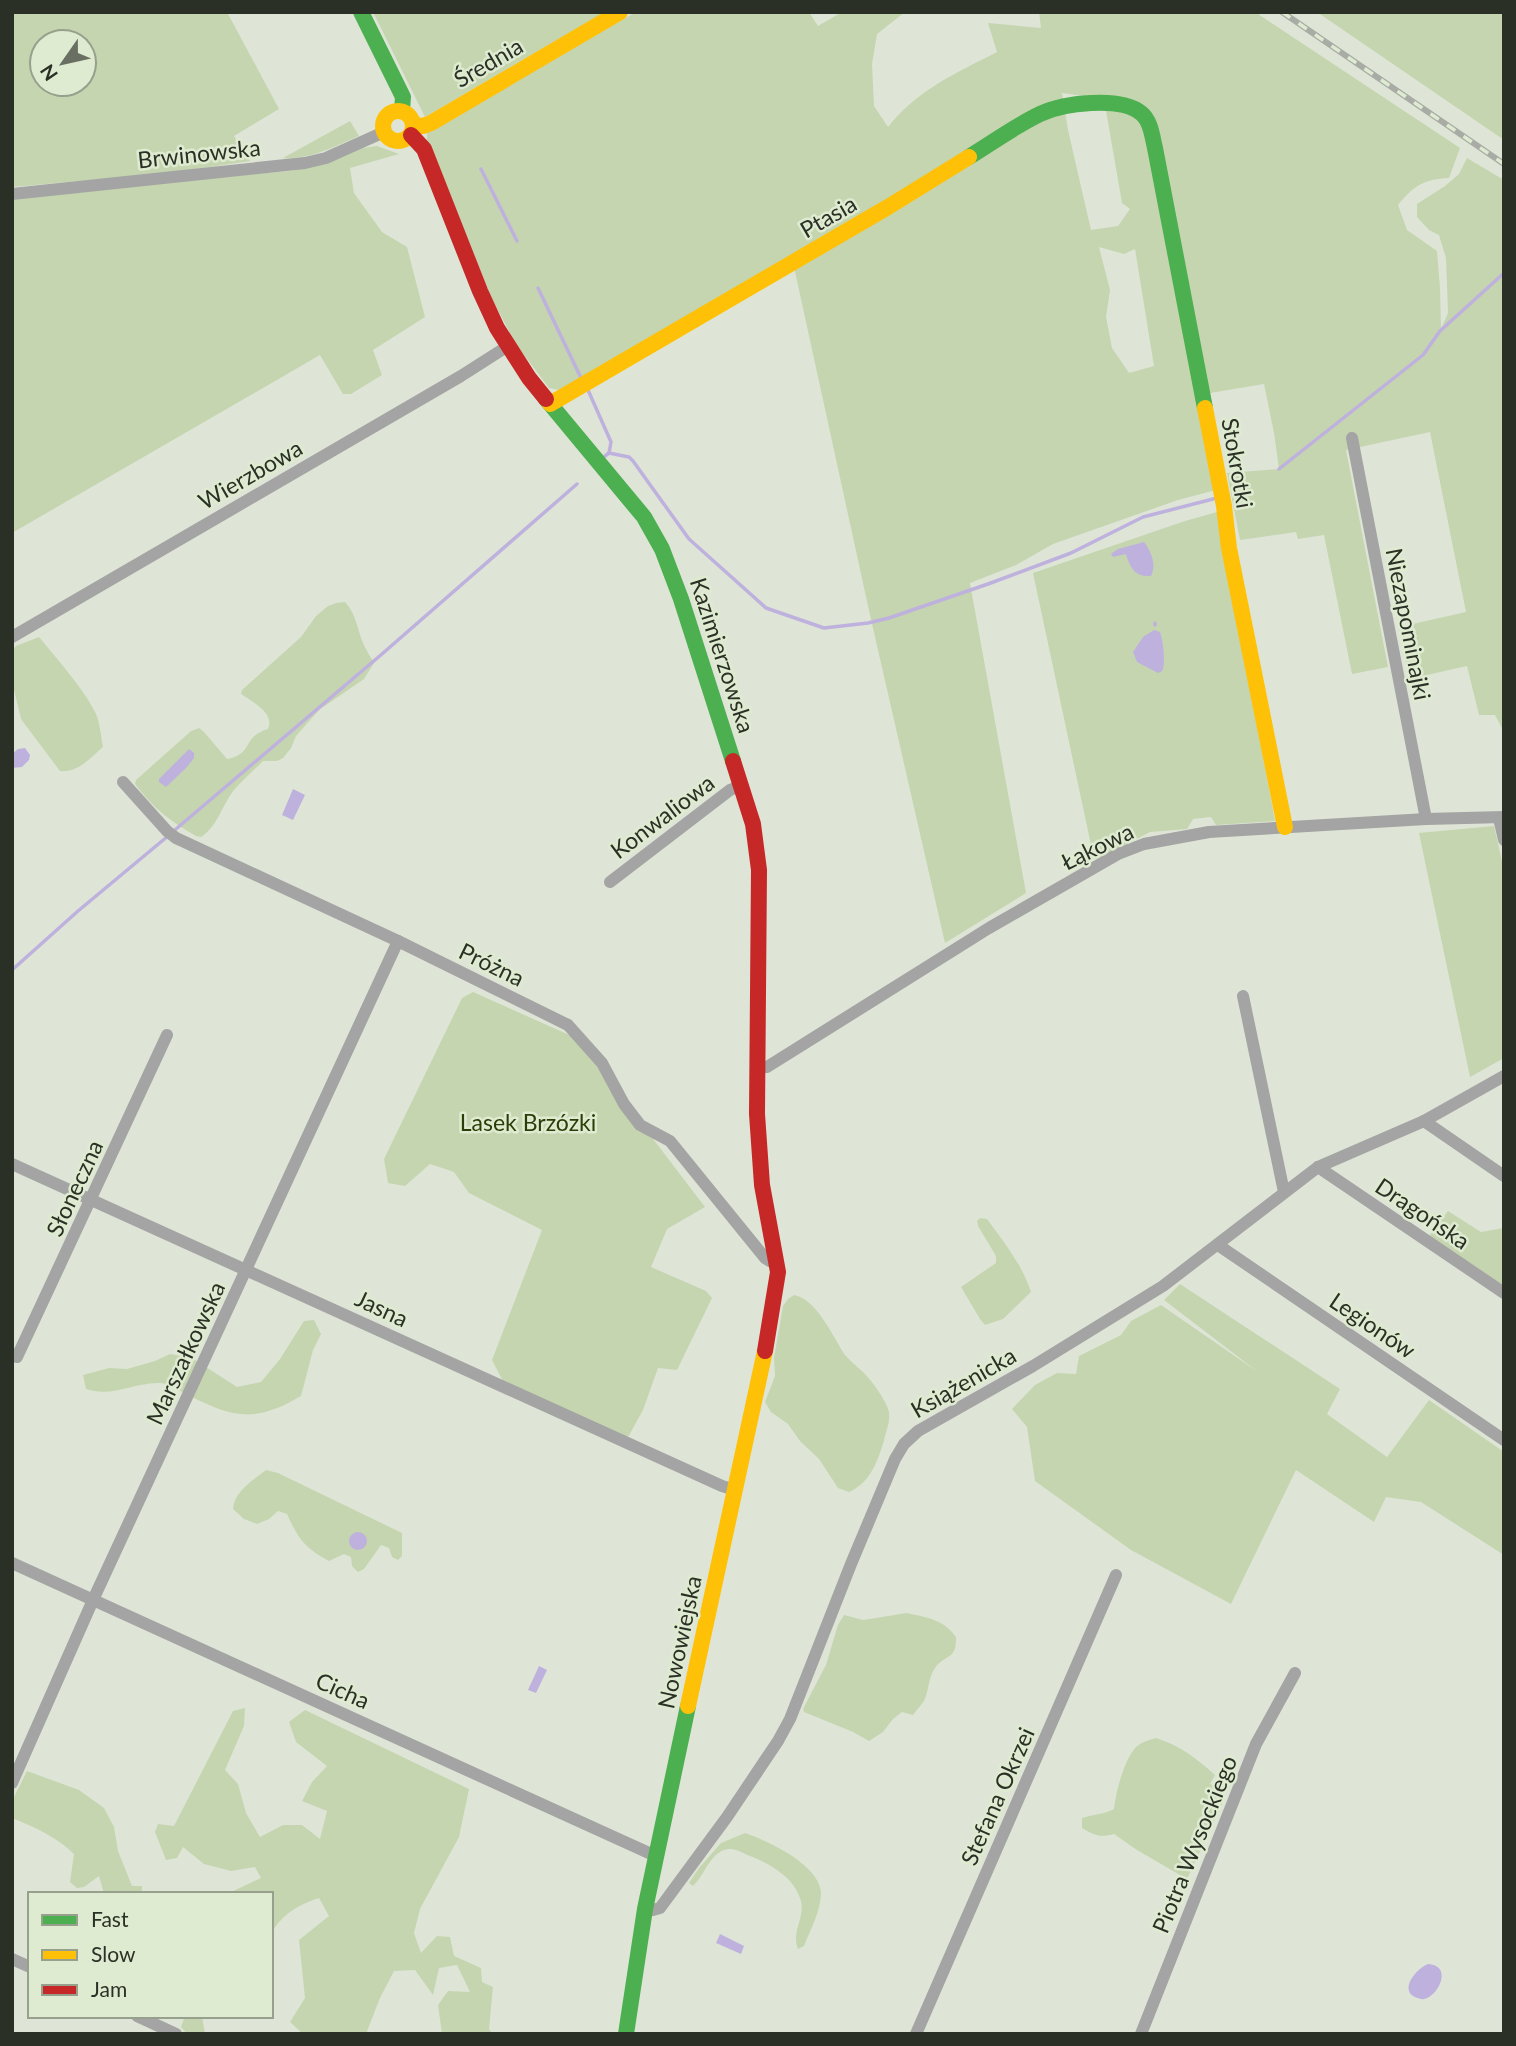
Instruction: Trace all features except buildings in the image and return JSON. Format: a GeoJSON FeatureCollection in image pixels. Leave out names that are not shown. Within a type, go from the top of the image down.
{"type":"FeatureCollection","features":[{"type":"Feature","properties":{"kind":"street"},"geometry":{"type":"LineString","coordinates":[[362,12],[403,97],[402,110]]}},
{"type":"Feature","properties":{"kind":"street","name":"Średnia"},"geometry":{"type":"LineString","coordinates":[[412,130],[431,123],[620,12]]}},
{"type":"Feature","properties":{"kind":"street","name":"Ptasia"},"geometry":{"type":"LineString","coordinates":[[550,404],[888,207],[1040,114],[1061,107],[1091,104],[1127,105],[1139,110]]}},
{"type":"Feature","properties":{"kind":"street"},"geometry":{"type":"LineString","coordinates":[[402,110],[410,116],[412,130],[407,139],[391,140],[384,132],[383,121],[391,112],[402,110]]}},
{"type":"Feature","properties":{"kind":"street","name":"Stokrotki"},"geometry":{"type":"LineString","coordinates":[[1139,110],[1148,121],[1155,148],[1219,479],[1229,548],[1285,827]]}},
{"type":"Feature","properties":{"kind":"street","name":"Kazimierzowska"},"geometry":{"type":"LineString","coordinates":[[412,130],[424,149],[497,328],[550,404],[643,517],[662,549],[681,598],[742,785],[753,824],[759,870],[757,1114],[761,1173],[776,1261]]}},
{"type":"Feature","properties":{"kind":"street","name":"Brwinowska"},"geometry":{"type":"LineString","coordinates":[[12,194],[305,163],[326,158],[384,132]]}},
{"type":"Feature","properties":{"kind":"street","name":"Wierzbowa"},"geometry":{"type":"LineString","coordinates":[[12,637],[508,346]]}},
{"type":"Feature","properties":{"kind":"street","name":"Niezapominajki"},"geometry":{"type":"LineString","coordinates":[[1352,438],[1426,819]]}},
{"type":"Feature","properties":{"kind":"street","name":"Próżna"},"geometry":{"type":"LineString","coordinates":[[123,782],[176,838],[398,941],[568,1025],[602,1063],[624,1104],[640,1125],[670,1141],[765,1258],[776,1261]]}},
{"type":"Feature","properties":{"kind":"street","name":"Konwaliowa"},"geometry":{"type":"LineString","coordinates":[[610,883],[730,790],[742,785]]}},
{"type":"Feature","properties":{"kind":"street"},"geometry":{"type":"LineString","coordinates":[[1501,818],[1504,840]]}},
{"type":"Feature","properties":{"kind":"street","name":"Łąkowa"},"geometry":{"type":"LineString","coordinates":[[757,1067],[767,1067],[989,928],[1118,854],[1144,845],[1209,832],[1426,819],[1501,818]]}},
{"type":"Feature","properties":{"kind":"street","name":"Marszałkowska"},"geometry":{"type":"LineString","coordinates":[[12,1783],[93,1600],[398,941]]}},
{"type":"Feature","properties":{"kind":"street"},"geometry":{"type":"LineString","coordinates":[[1243,996],[1284,1192]]}},
{"type":"Feature","properties":{"kind":"street","name":"Słoneczna"},"geometry":{"type":"LineString","coordinates":[[17,1357],[167,1035]]}},
{"type":"Feature","properties":{"kind":"street","name":"Książenicka"},"geometry":{"type":"LineString","coordinates":[[645,1909],[660,1908],[778,1741],[790,1719],[851,1563],[895,1459],[904,1444],[918,1431],[1033,1366],[1163,1286],[1318,1167],[1424,1121],[1504,1076]]}},
{"type":"Feature","properties":{"kind":"street"},"geometry":{"type":"LineString","coordinates":[[1424,1121],[1504,1176]]}},
{"type":"Feature","properties":{"kind":"street","name":"Jasna"},"geometry":{"type":"LineString","coordinates":[[12,1164],[735,1490]]}},
{"type":"Feature","properties":{"kind":"street","name":"Dragońska"},"geometry":{"type":"LineString","coordinates":[[1318,1167],[1504,1293]]}},
{"type":"Feature","properties":{"kind":"street","name":"Legionów"},"geometry":{"type":"LineString","coordinates":[[1218,1245],[1504,1440]]}},
{"type":"Feature","properties":{"kind":"street","name":"Nowowiejska"},"geometry":{"type":"LineString","coordinates":[[626,2034],[645,1909],[774,1305],[778,1280],[776,1261]]}},
{"type":"Feature","properties":{"kind":"street","name":"Cicha"},"geometry":{"type":"LineString","coordinates":[[12,1563],[649,1853],[657,1854]]}},
{"type":"Feature","properties":{"kind":"street","name":"Stefana Okrzei"},"geometry":{"type":"LineString","coordinates":[[916,2034],[1116,1575]]}},
{"type":"Feature","properties":{"kind":"street","name":"Piotra Wysockiego"},"geometry":{"type":"LineString","coordinates":[[1141,2034],[1256,1744],[1296,1673]]}},
{"type":"Feature","properties":{"kind":"street"},"geometry":{"type":"LineString","coordinates":[[12,1959],[28,1966]]}},
{"type":"Feature","properties":{"kind":"street"},"geometry":{"type":"LineString","coordinates":[[142,2018],[176,2034]]}},
{"type":"Feature","properties":{"kind":"green space"},"geometry":{"type":"Polygon","coordinates":[[[12,12],[227,12],[279,109],[234,136],[250,161],[169,173],[12,187],[12,12]]]}},
{"type":"Feature","properties":{"kind":"green space"},"geometry":{"type":"Polygon","coordinates":[[[373,12],[605,12],[425,117],[373,12]]]}},
{"type":"Feature","properties":{"kind":"green space"},"geometry":{"type":"Polygon","coordinates":[[[636,12],[809,12],[818,26],[842,12],[905,12],[877,34],[872,64],[874,106],[888,127],[924,93],[997,52],[988,23],[1041,28],[1039,12],[1255,12],[1460,148],[1449,178],[1420,184],[1398,205],[1407,230],[1437,251],[1441,329],[1448,313],[1446,258],[1439,235],[1429,230],[1417,217],[1417,204],[1459,174],[1467,158],[1504,180],[1504,732],[1495,715],[1479,715],[1467,666],[1409,679],[1399,627],[1466,612],[1430,432],[1346,450],[1388,667],[1352,674],[1324,535],[1298,539],[1296,532],[1240,540],[1227,473],[1279,469],[1264,384],[1210,393],[1216,490],[1178,500],[1053,544],[1016,565],[970,583],[1026,893],[945,943],[794,267],[564,391],[549,388],[516,344],[492,299],[427,141],[427,132],[636,12]],[[1062,93],[1091,230],[1118,226],[1130,209],[1122,203],[1104,99],[1062,93]],[[1099,247],[1110,290],[1106,317],[1112,348],[1129,373],[1154,366],[1135,249],[1124,254],[1099,247]]]}},
{"type":"Feature","properties":{"kind":"green space"},"geometry":{"type":"Polygon","coordinates":[[[1317,12],[1504,12],[1504,140],[1317,12]]]}},
{"type":"Feature","properties":{"kind":"green space"},"geometry":{"type":"Polygon","coordinates":[[[350,121],[359,136],[313,155],[283,158],[350,121]]]}},
{"type":"Feature","properties":{"kind":"green space"},"geometry":{"type":"Polygon","coordinates":[[[377,146],[399,154],[350,168],[354,193],[382,232],[407,247],[425,317],[373,350],[382,375],[351,394],[343,394],[320,355],[12,533],[12,198],[291,171],[329,163],[363,148],[377,146]]]}},
{"type":"Feature","properties":{"kind":"green space"},"geometry":{"type":"Polygon","coordinates":[[[1217,512],[1275,821],[1216,825],[1211,817],[1193,819],[1187,829],[1150,832],[1094,859],[1033,573],[1217,512]]]}},
{"type":"Feature","properties":{"kind":"green space"},"geometry":{"type":"Polygon","coordinates":[[[345,602],[352,611],[363,643],[374,663],[364,679],[319,710],[296,736],[283,758],[263,761],[234,790],[212,827],[201,837],[178,825],[156,808],[135,784],[136,780],[191,731],[199,728],[227,759],[241,753],[254,736],[268,729],[269,723],[266,713],[241,694],[242,690],[301,637],[316,616],[328,606],[345,602]]]}},
{"type":"Feature","properties":{"kind":"green space"},"geometry":{"type":"Polygon","coordinates":[[[39,637],[85,695],[98,722],[103,747],[72,770],[60,771],[21,719],[12,681],[12,651],[16,646],[39,637]]]}},
{"type":"Feature","properties":{"kind":"green space"},"geometry":{"type":"Polygon","coordinates":[[[1494,826],[1504,870],[1504,1058],[1470,1077],[1419,833],[1494,826]]]}},
{"type":"Feature","properties":{"kind":"green space","name":"Lasek Brzózki"},"geometry":{"type":"Polygon","coordinates":[[[473,992],[576,1038],[705,1207],[667,1229],[651,1267],[706,1291],[712,1298],[677,1370],[658,1368],[643,1410],[627,1439],[504,1383],[492,1360],[542,1230],[469,1193],[454,1172],[430,1164],[405,1186],[388,1183],[384,1159],[462,998],[473,992]]]}},
{"type":"Feature","properties":{"kind":"green space"},"geometry":{"type":"Polygon","coordinates":[[[1448,1211],[1481,1232],[1504,1228],[1504,1299],[1424,1243],[1448,1211]]]}},
{"type":"Feature","properties":{"kind":"green space"},"geometry":{"type":"Polygon","coordinates":[[[980,1218],[987,1219],[1006,1245],[1031,1292],[1003,1319],[985,1325],[961,1287],[996,1263],[996,1256],[978,1226],[977,1221],[980,1218]]]}},
{"type":"Feature","properties":{"kind":"green space"},"geometry":{"type":"Polygon","coordinates":[[[1180,1284],[1340,1389],[1327,1414],[1387,1457],[1429,1400],[1504,1452],[1504,1555],[1421,1502],[1386,1497],[1374,1522],[1296,1470],[1231,1604],[1131,1550],[1035,1481],[1027,1427],[1012,1409],[1035,1385],[1057,1373],[1076,1374],[1079,1356],[1121,1335],[1131,1321],[1161,1305],[1258,1372],[1164,1300],[1180,1284]]]}},
{"type":"Feature","properties":{"kind":"green space"},"geometry":{"type":"Polygon","coordinates":[[[794,1295],[802,1298],[817,1311],[845,1355],[870,1380],[888,1409],[888,1426],[876,1463],[868,1477],[849,1492],[838,1488],[819,1459],[800,1441],[788,1424],[771,1412],[765,1402],[775,1376],[774,1358],[783,1306],[794,1295]]]}},
{"type":"Feature","properties":{"kind":"green space"},"geometry":{"type":"Polygon","coordinates":[[[314,1320],[321,1334],[313,1350],[301,1396],[271,1410],[233,1413],[206,1404],[164,1383],[150,1383],[105,1392],[86,1389],[83,1375],[109,1368],[127,1369],[170,1354],[192,1358],[237,1387],[261,1382],[280,1359],[304,1321],[314,1320]]]}},
{"type":"Feature","properties":{"kind":"green space"},"geometry":{"type":"Polygon","coordinates":[[[266,1470],[278,1473],[402,1533],[402,1556],[398,1560],[392,1557],[389,1548],[381,1545],[364,1569],[358,1572],[352,1566],[351,1557],[344,1554],[329,1561],[308,1547],[299,1537],[287,1514],[278,1511],[257,1524],[244,1519],[233,1509],[234,1503],[245,1487],[266,1470]]]}},
{"type":"Feature","properties":{"kind":"green space"},"geometry":{"type":"Polygon","coordinates":[[[907,1613],[940,1623],[956,1637],[955,1650],[935,1668],[924,1701],[913,1715],[902,1712],[883,1732],[869,1741],[804,1712],[803,1709],[826,1665],[838,1625],[844,1615],[863,1620],[907,1613]]]}},
{"type":"Feature","properties":{"kind":"green space"},"geometry":{"type":"Polygon","coordinates":[[[245,1708],[244,1726],[225,1770],[238,1784],[246,1813],[260,1837],[283,1825],[302,1825],[320,1839],[327,1811],[302,1801],[312,1782],[327,1766],[296,1742],[289,1722],[305,1710],[469,1789],[459,1837],[420,1909],[414,1933],[421,1953],[437,1936],[450,1937],[454,1956],[481,1968],[482,1982],[493,1987],[489,2029],[493,2034],[442,2034],[438,2005],[448,1991],[470,1992],[457,1965],[439,1968],[433,1995],[415,1970],[394,1971],[366,2034],[303,2034],[290,2022],[305,1998],[299,1940],[329,1916],[319,1898],[291,1911],[273,1931],[273,1892],[231,1892],[261,1878],[255,1867],[231,1871],[204,1864],[183,1847],[177,1858],[166,1860],[155,1832],[158,1824],[174,1826],[233,1711],[245,1708]]]}},
{"type":"Feature","properties":{"kind":"green space"},"geometry":{"type":"Polygon","coordinates":[[[1156,1738],[1188,1753],[1215,1775],[1210,1784],[1219,1788],[1224,1800],[1187,1879],[1114,1834],[1097,1835],[1082,1828],[1082,1818],[1114,1809],[1127,1760],[1140,1744],[1156,1738]]]}},
{"type":"Feature","properties":{"kind":"green space"},"geometry":{"type":"Polygon","coordinates":[[[27,1771],[79,1790],[104,1808],[114,1827],[118,1851],[132,1886],[142,1886],[142,1892],[103,1892],[99,1876],[84,1887],[77,1888],[70,1882],[74,1854],[53,1838],[12,1818],[12,1801],[27,1771]]]}},
{"type":"Feature","properties":{"kind":"green space"},"geometry":{"type":"Polygon","coordinates":[[[745,1833],[803,1864],[818,1883],[821,1900],[804,1946],[798,1949],[796,1937],[801,1901],[793,1885],[774,1868],[739,1851],[728,1849],[716,1855],[693,1886],[689,1883],[721,1843],[745,1833]]]}},
{"type":"Feature","properties":{"kind":"green space"},"geometry":{"type":"Polygon","coordinates":[[[184,2018],[202,2018],[205,2034],[187,2034],[181,2027],[184,2018]]]}},
{"type":"Feature","properties":{"kind":"shaded area"},"geometry":{"type":"Polygon","coordinates":[[[1144,542],[1152,558],[1151,576],[1134,571],[1126,554],[1113,557],[1111,554],[1118,549],[1144,542]]]}},
{"type":"Feature","properties":{"kind":"shaded area"},"geometry":{"type":"Polygon","coordinates":[[[1154,630],[1160,632],[1164,652],[1163,668],[1158,673],[1137,662],[1133,652],[1143,637],[1154,630]]]}},
{"type":"Feature","properties":{"kind":"shaded area"},"geometry":{"type":"Polygon","coordinates":[[[25,748],[30,755],[29,760],[22,767],[12,768],[12,754],[25,748]]]}},
{"type":"Feature","properties":{"kind":"shaded area"},"geometry":{"type":"Polygon","coordinates":[[[189,749],[194,753],[194,758],[186,768],[166,787],[159,782],[159,779],[189,749]]]}},
{"type":"Feature","properties":{"kind":"shaded area"},"geometry":{"type":"Polygon","coordinates":[[[293,789],[305,795],[293,820],[282,815],[293,789]]]}},
{"type":"Feature","properties":{"kind":"shaded area"},"geometry":{"type":"Polygon","coordinates":[[[358,1532],[364,1535],[367,1541],[364,1547],[358,1550],[352,1547],[349,1541],[352,1535],[358,1532]]]}},
{"type":"Feature","properties":{"kind":"shaded area"},"geometry":{"type":"Polygon","coordinates":[[[539,1666],[547,1670],[536,1693],[528,1690],[539,1666]]]}},
{"type":"Feature","properties":{"kind":"shaded area"},"geometry":{"type":"Polygon","coordinates":[[[720,1934],[744,1946],[741,1954],[716,1943],[720,1934]]]}},
{"type":"Feature","properties":{"kind":"shaded area"},"geometry":{"type":"Polygon","coordinates":[[[1428,1964],[1436,1966],[1442,1977],[1437,1990],[1421,1999],[1410,1992],[1410,1982],[1417,1971],[1428,1964]]]}},
{"type":"Feature","properties":{"kind":"waterway"},"geometry":{"type":"LineString","coordinates":[[481,169],[517,241]]}},
{"type":"Feature","properties":{"kind":"waterway"},"geometry":{"type":"LineString","coordinates":[[1279,469],[1423,355],[1440,331],[1504,273]]}},
{"type":"Feature","properties":{"kind":"waterway"},"geometry":{"type":"LineString","coordinates":[[538,288],[581,378]]}},
{"type":"Feature","properties":{"kind":"waterway"},"geometry":{"type":"LineString","coordinates":[[588,390],[611,442],[609,453]]}},
{"type":"Feature","properties":{"kind":"waterway"},"geometry":{"type":"LineString","coordinates":[[605,456],[609,453],[629,457],[689,539],[766,608],[824,628],[889,618],[1071,553],[1143,517],[1217,498]]}},
{"type":"Feature","properties":{"kind":"waterway"},"geometry":{"type":"LineString","coordinates":[[176,829],[577,484]]}},
{"type":"Feature","properties":{"kind":"waterway"},"geometry":{"type":"LineString","coordinates":[[12,970],[168,836]]}},
{"type":"Feature","properties":{"kind":"railway"},"geometry":{"type":"LineString","coordinates":[[1282,12],[1504,164]]}},
{"type":"Feature","properties":{"kind":"traffic: fast"},"geometry":{"type":"LineString","coordinates":[[361,12],[403,97],[402,110]]}},
{"type":"Feature","properties":{"kind":"traffic: fast"},"geometry":{"type":"LineString","coordinates":[[969,157],[1013,129],[1050,110],[1077,104],[1106,103],[1132,108],[1144,116],[1151,129],[1155,148],[1205,408]]}},
{"type":"Feature","properties":{"kind":"traffic: fast"},"geometry":{"type":"LineString","coordinates":[[546,399],[644,517],[662,549],[681,599],[733,761]]}},
{"type":"Feature","properties":{"kind":"traffic: fast"},"geometry":{"type":"LineString","coordinates":[[626,2034],[645,1909],[688,1706]]}},
{"type":"Feature","properties":{"kind":"traffic: slow"},"geometry":{"type":"LineString","coordinates":[[414,125],[431,123],[620,12]]}},
{"type":"Feature","properties":{"kind":"traffic: slow"},"geometry":{"type":"LineString","coordinates":[[398,111],[409,115],[413,126],[409,137],[398,141],[387,137],[383,126],[387,115],[398,111]]}},
{"type":"Feature","properties":{"kind":"traffic: slow"},"geometry":{"type":"LineString","coordinates":[[550,404],[969,157]]}},
{"type":"Feature","properties":{"kind":"traffic: slow"},"geometry":{"type":"LineString","coordinates":[[1205,408],[1224,506],[1229,548],[1285,827]]}},
{"type":"Feature","properties":{"kind":"traffic: slow"},"geometry":{"type":"LineString","coordinates":[[688,1706],[765,1351]]}},
{"type":"Feature","properties":{"kind":"traffic: jam"},"geometry":{"type":"LineString","coordinates":[[411,135],[424,149],[497,328],[546,399]]}},
{"type":"Feature","properties":{"kind":"traffic: jam"},"geometry":{"type":"LineString","coordinates":[[733,761],[753,824],[759,870],[757,1114],[762,1185],[778,1272],[765,1351]]}}]}
